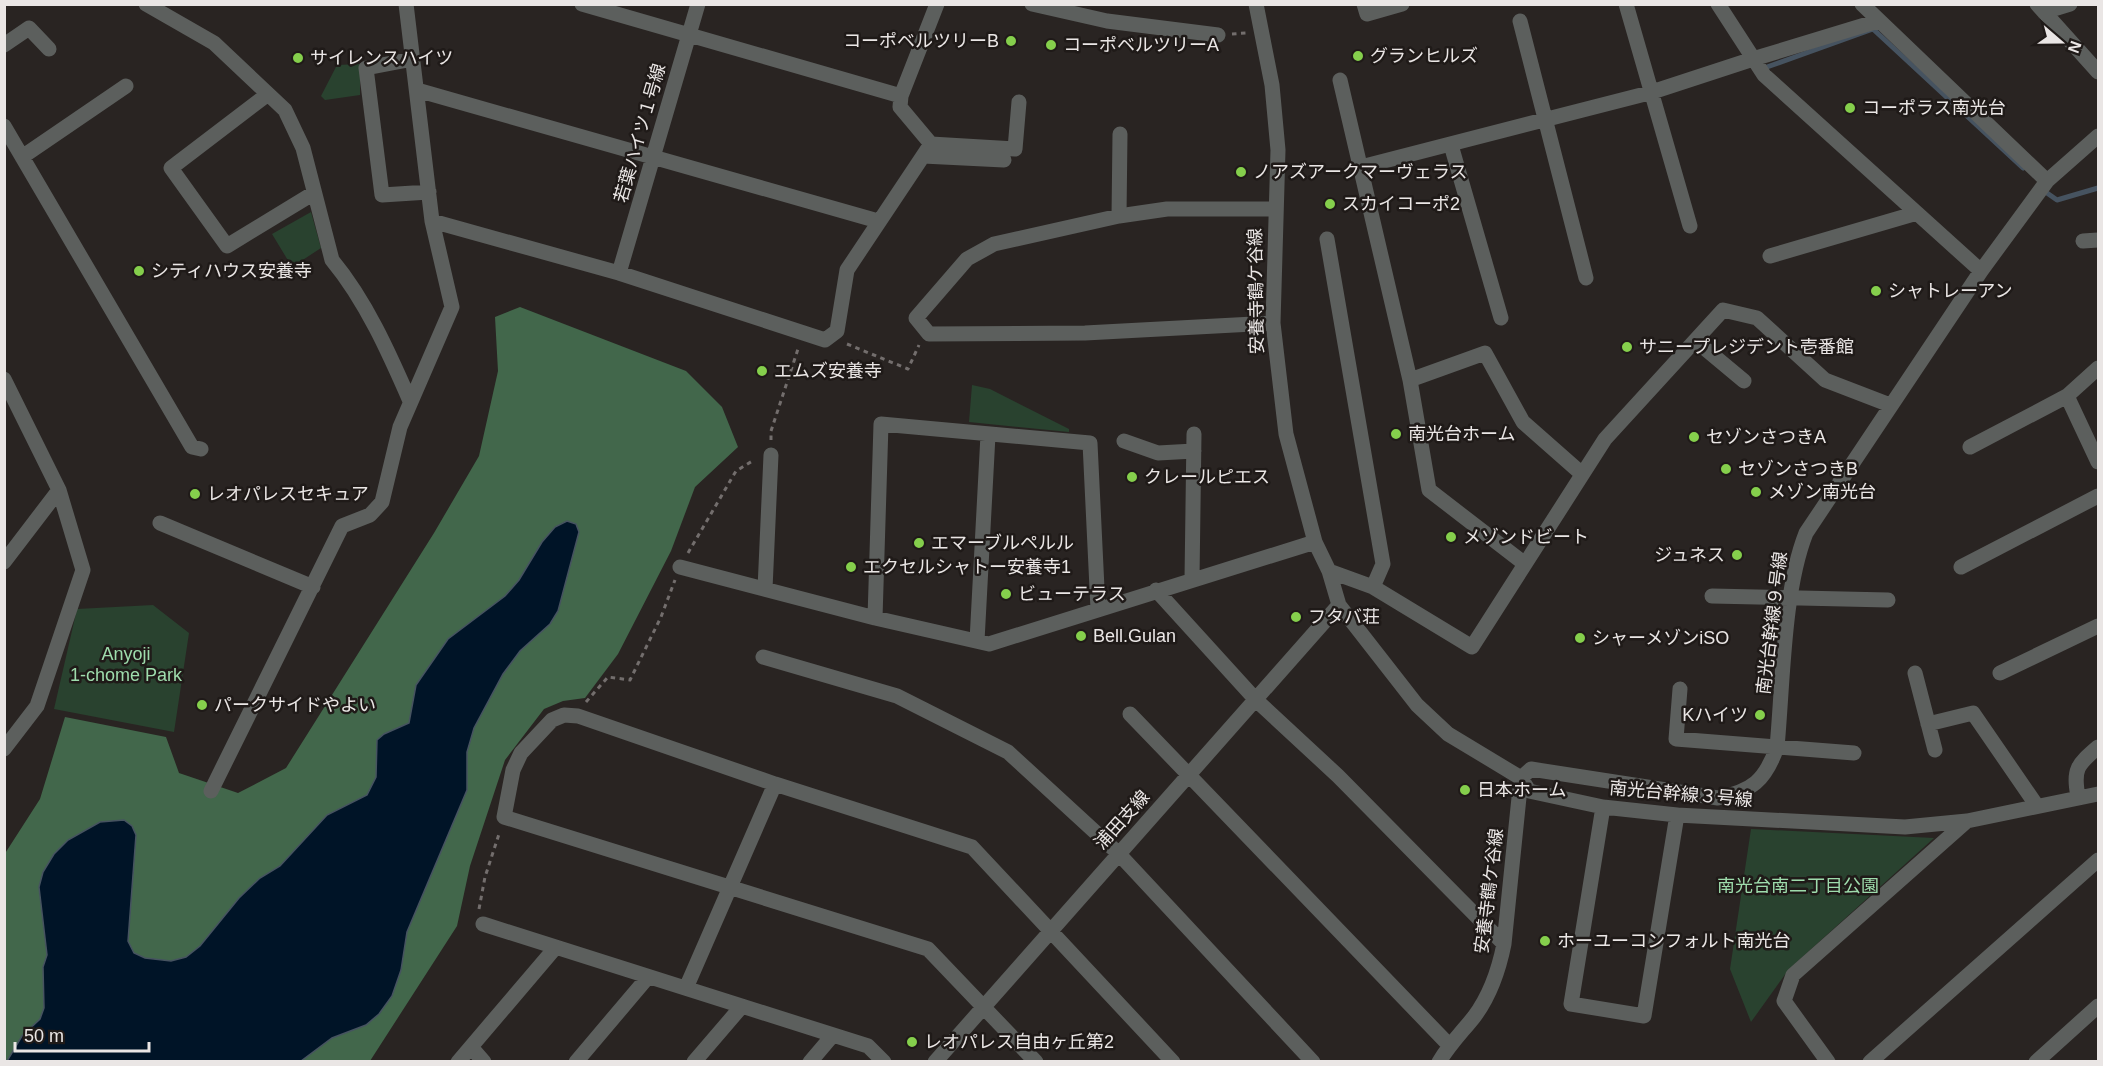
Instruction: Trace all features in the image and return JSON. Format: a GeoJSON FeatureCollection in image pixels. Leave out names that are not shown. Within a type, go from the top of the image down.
{"type":"FeatureCollection","features":[{"type":"Feature","properties":{"kind":"street"},"geometry":{"type":"LineString","coordinates":[[146,4],[214,43],[285,110],[303,148],[332,260],[387,349],[410,401]]}},
{"type":"Feature","properties":{"kind":"street"},"geometry":{"type":"LineString","coordinates":[[211,791],[342,526],[370,515],[382,502],[400,427],[452,307],[432,221],[406,4]]}},
{"type":"Feature","properties":{"kind":"street"},"geometry":{"type":"LineString","coordinates":[[582,4],[901,96]]}},
{"type":"Feature","properties":{"kind":"street","name":"若葉ハイツ１号線"},"geometry":{"type":"LineString","coordinates":[[619,273],[698,4]]}},
{"type":"Feature","properties":{"kind":"street"},"geometry":{"type":"LineString","coordinates":[[927,150],[900,107],[901,96],[937,4]]}},
{"type":"Feature","properties":{"kind":"street"},"geometry":{"type":"LineString","coordinates":[[1032,4],[1107,21],[1218,35]]}},
{"type":"Feature","properties":{"kind":"street","name":"安養寺鶴ケ谷線"},"geometry":{"type":"LineString","coordinates":[[1256,4],[1272,85],[1278,150],[1274,209],[1273,323],[1286,434],[1315,542],[1329,571],[1339,605]]}},
{"type":"Feature","properties":{"kind":"street"},"geometry":{"type":"LineString","coordinates":[[1364,4],[1367,14],[1402,4]]}},
{"type":"Feature","properties":{"kind":"street"},"geometry":{"type":"LineString","coordinates":[[1626,4],[1649,93],[1690,226]]}},
{"type":"Feature","properties":{"kind":"street"},"geometry":{"type":"LineString","coordinates":[[1718,4],[1764,75],[1981,271]]}},
{"type":"Feature","properties":{"kind":"street"},"geometry":{"type":"LineString","coordinates":[[1862,4],[2047,181]]}},
{"type":"Feature","properties":{"kind":"street"},"geometry":{"type":"LineString","coordinates":[[2040,8],[2070,4]]}},
{"type":"Feature","properties":{"kind":"street"},"geometry":{"type":"LineString","coordinates":[[2040,8],[2098,72]]}},
{"type":"Feature","properties":{"kind":"street"},"geometry":{"type":"LineString","coordinates":[[1520,21],[1586,278]]}},
{"type":"Feature","properties":{"kind":"street"},"geometry":{"type":"LineString","coordinates":[[1361,167],[1649,93],[1753,58],[1878,21]]}},
{"type":"Feature","properties":{"kind":"street"},"geometry":{"type":"LineString","coordinates":[[4,45],[29,28],[49,49]]}},
{"type":"Feature","properties":{"kind":"street"},"geometry":{"type":"LineString","coordinates":[[413,59],[366,68],[382,195],[429,192]]}},
{"type":"Feature","properties":{"kind":"street"},"geometry":{"type":"LineString","coordinates":[[1340,80],[1410,380],[1430,490],[1525,564]]}},
{"type":"Feature","properties":{"kind":"street"},"geometry":{"type":"LineString","coordinates":[[22,157],[126,86]]}},
{"type":"Feature","properties":{"kind":"street"},"geometry":{"type":"LineString","coordinates":[[417,90],[878,221]]}},
{"type":"Feature","properties":{"kind":"street"},"geometry":{"type":"LineString","coordinates":[[268,94],[171,168],[227,246],[315,193]]}},
{"type":"Feature","properties":{"kind":"street"},"geometry":{"type":"LineString","coordinates":[[927,150],[1015,149],[1019,102]]}},
{"type":"Feature","properties":{"kind":"street"},"geometry":{"type":"LineString","coordinates":[[4,126],[192,447],[201,449]]}},
{"type":"Feature","properties":{"kind":"street"},"geometry":{"type":"LineString","coordinates":[[1119,216],[1120,134]]}},
{"type":"Feature","properties":{"kind":"street","name":"南光台幹線９号線"},"geometry":{"type":"LineString","coordinates":[[1521,778],[1531,769],[1718,798],[1738,794],[1756,784],[1770,767],[1777,747],[1791,598],[1799,552],[1806,533],[1981,271],[2047,181],[2098,136]]}},
{"type":"Feature","properties":{"kind":"street"},"geometry":{"type":"LineString","coordinates":[[1451,145],[1501,318]]}},
{"type":"Feature","properties":{"kind":"street"},"geometry":{"type":"LineString","coordinates":[[927,150],[1004,160]]}},
{"type":"Feature","properties":{"kind":"street"},"geometry":{"type":"LineString","coordinates":[[432,221],[619,273],[825,340],[837,331],[847,270],[927,150]]}},
{"type":"Feature","properties":{"kind":"street"},"geometry":{"type":"LineString","coordinates":[[1273,323],[1085,333],[929,334],[916,318],[967,259],[994,244],[1119,216],[1167,209],[1274,209]]}},
{"type":"Feature","properties":{"kind":"street"},"geometry":{"type":"LineString","coordinates":[[1770,256],[1917,213]]}},
{"type":"Feature","properties":{"kind":"street"},"geometry":{"type":"LineString","coordinates":[[1327,239],[1383,564],[1373,586]]}},
{"type":"Feature","properties":{"kind":"street"},"geometry":{"type":"LineString","coordinates":[[1329,571],[1373,586],[1472,647],[1605,439],[1723,310],[1757,318],[1825,381],[1890,405]]}},
{"type":"Feature","properties":{"kind":"street"},"geometry":{"type":"LineString","coordinates":[[1696,341],[1744,381]]}},
{"type":"Feature","properties":{"kind":"street"},"geometry":{"type":"LineString","coordinates":[[1410,380],[1485,353],[1523,422],[1582,474]]}},
{"type":"Feature","properties":{"kind":"street"},"geometry":{"type":"LineString","coordinates":[[1970,447],[2067,396],[2098,368]]}},
{"type":"Feature","properties":{"kind":"street"},"geometry":{"type":"LineString","coordinates":[[4,379],[59,490],[84,570],[37,706],[4,749]]}},
{"type":"Feature","properties":{"kind":"street"},"geometry":{"type":"LineString","coordinates":[[2067,396],[2098,462]]}},
{"type":"Feature","properties":{"kind":"street"},"geometry":{"type":"LineString","coordinates":[[875,618],[881,424],[1090,443],[1098,609]]}},
{"type":"Feature","properties":{"kind":"street"},"geometry":{"type":"LineString","coordinates":[[1192,579],[1194,434]]}},
{"type":"Feature","properties":{"kind":"street"},"geometry":{"type":"LineString","coordinates":[[977,641],[988,435]]}},
{"type":"Feature","properties":{"kind":"street"},"geometry":{"type":"LineString","coordinates":[[1124,441],[1158,453],[1194,451]]}},
{"type":"Feature","properties":{"kind":"street"},"geometry":{"type":"LineString","coordinates":[[765,589],[771,455]]}},
{"type":"Feature","properties":{"kind":"street"},"geometry":{"type":"LineString","coordinates":[[4,562],[59,490]]}},
{"type":"Feature","properties":{"kind":"street"},"geometry":{"type":"LineString","coordinates":[[1961,567],[2098,496]]}},
{"type":"Feature","properties":{"kind":"street"},"geometry":{"type":"LineString","coordinates":[[160,523],[313,587]]}},
{"type":"Feature","properties":{"kind":"street"},"geometry":{"type":"LineString","coordinates":[[680,567],[875,618],[989,644],[1315,542]]}},
{"type":"Feature","properties":{"kind":"street"},"geometry":{"type":"LineString","coordinates":[[1156,590],[1256,700],[1338,776],[1504,944]]}},
{"type":"Feature","properties":{"kind":"street"},"geometry":{"type":"LineString","coordinates":[[1712,596],[1888,600]]}},
{"type":"Feature","properties":{"kind":"street","name":"浦田支線"},"geometry":{"type":"LineString","coordinates":[[935,1062],[1339,605]]}},
{"type":"Feature","properties":{"kind":"street","name":"南光台幹線３号線"},"geometry":{"type":"LineString","coordinates":[[1339,605],[1417,705],[1448,735],[1521,778],[1529,791],[1604,807],[1677,815],[1905,827],[1967,821],[2078,796],[2098,794]]}},
{"type":"Feature","properties":{"kind":"street"},"geometry":{"type":"LineString","coordinates":[[2001,673],[2098,626]]}},
{"type":"Feature","properties":{"kind":"street"},"geometry":{"type":"LineString","coordinates":[[763,657],[897,696],[1008,752],[1118,853],[1313,1062]]}},
{"type":"Feature","properties":{"kind":"street"},"geometry":{"type":"LineString","coordinates":[[1915,674],[1935,750]]}},
{"type":"Feature","properties":{"kind":"street"},"geometry":{"type":"LineString","coordinates":[[1680,689],[1676,739],[1854,753]]}},
{"type":"Feature","properties":{"kind":"street"},"geometry":{"type":"LineString","coordinates":[[1929,724],[1973,713],[2037,806]]}},
{"type":"Feature","properties":{"kind":"street"},"geometry":{"type":"LineString","coordinates":[[1130,714],[1190,774],[1444,1056]]}},
{"type":"Feature","properties":{"kind":"street"},"geometry":{"type":"LineString","coordinates":[[1036,1062],[928,948],[504,817],[513,770],[521,753],[552,720],[566,715],[578,716],[775,784],[972,847],[1173,1062]]}},
{"type":"Feature","properties":{"kind":"street"},"geometry":{"type":"LineString","coordinates":[[2078,796],[2074,777],[2081,762],[2098,747]]}},
{"type":"Feature","properties":{"kind":"street","name":"安養寺鶴ケ谷線"},"geometry":{"type":"LineString","coordinates":[[1444,1056],[1475,1016],[1499,967],[1504,944],[1521,778]]}},
{"type":"Feature","properties":{"kind":"street"},"geometry":{"type":"LineString","coordinates":[[686,988],[775,784]]}},
{"type":"Feature","properties":{"kind":"street"},"geometry":{"type":"LineString","coordinates":[[1604,807],[1571,1004],[1644,1016],[1677,815]]}},
{"type":"Feature","properties":{"kind":"street"},"geometry":{"type":"LineString","coordinates":[[1828,1062],[1784,1001],[1793,975],[1967,821]]}},
{"type":"Feature","properties":{"kind":"street"},"geometry":{"type":"LineString","coordinates":[[1870,1062],[2098,860]]}},
{"type":"Feature","properties":{"kind":"street"},"geometry":{"type":"LineString","coordinates":[[483,924],[868,1046],[884,1062]]}},
{"type":"Feature","properties":{"kind":"street"},"geometry":{"type":"LineString","coordinates":[[458,1062],[556,947]]}},
{"type":"Feature","properties":{"kind":"street"},"geometry":{"type":"LineString","coordinates":[[576,1062],[648,977]]}},
{"type":"Feature","properties":{"kind":"street"},"geometry":{"type":"LineString","coordinates":[[694,1062],[742,1006]]}},
{"type":"Feature","properties":{"kind":"street"},"geometry":{"type":"LineString","coordinates":[[2036,1062],[2098,1006]]}},
{"type":"Feature","properties":{"kind":"street"},"geometry":{"type":"LineString","coordinates":[[810,1062],[833,1035]]}},
{"type":"Feature","properties":{"kind":"street"},"geometry":{"type":"LineString","coordinates":[[471,1047],[484,1062]]}},
{"type":"Feature","properties":{"kind":"path"},"geometry":{"type":"LineString","coordinates":[[1218,35],[1262,32]]}},
{"type":"Feature","properties":{"kind":"path"},"geometry":{"type":"LineString","coordinates":[[832,335],[851,347],[908,369],[925,330]]}},
{"type":"Feature","properties":{"kind":"path"},"geometry":{"type":"LineString","coordinates":[[771,430],[804,333]]}},
{"type":"Feature","properties":{"kind":"path"},"geometry":{"type":"LineString","coordinates":[[566,715],[587,701],[608,677],[630,680],[661,617],[680,567],[736,471],[765,454],[771,455]]}},
{"type":"Feature","properties":{"kind":"path"},"geometry":{"type":"LineString","coordinates":[[483,924],[478,913],[485,877],[504,817]]}},
{"type":"Feature","properties":{"kind":"green space"},"geometry":{"type":"Polygon","coordinates":[[[360,64],[360,95],[325,100],[321,96],[337,65],[360,64]]]}},
{"type":"Feature","properties":{"kind":"green space"},"geometry":{"type":"Polygon","coordinates":[[[311,212],[321,248],[292,267],[272,234],[311,212]]]}},
{"type":"Feature","properties":{"kind":"green space"},"geometry":{"type":"Polygon","coordinates":[[[520,307],[686,371],[722,407],[738,447],[695,487],[671,551],[618,654],[585,698],[563,701],[544,709],[505,760],[470,866],[457,926],[370,1061],[5,1061],[4,855],[40,799],[65,717],[166,737],[179,773],[238,793],[286,768],[434,533],[479,456],[498,371],[495,317],[520,307]]]}},
{"type":"Feature","properties":{"kind":"green space"},"geometry":{"type":"Polygon","coordinates":[[[972,385],[990,389],[1069,429],[1069,432],[969,422],[972,385]]]}},
{"type":"Feature","properties":{"kind":"green space","name":"Anyoji 1-chome Park"},"geometry":{"type":"Polygon","coordinates":[[[153,605],[189,633],[174,732],[54,709],[77,609],[153,605]]]}},
{"type":"Feature","properties":{"kind":"green space","name":"南光台南二丁目公園"},"geometry":{"type":"Polygon","coordinates":[[[1751,829],[1934,838],[1789,969],[1751,1022],[1730,969],[1751,829]]]}},
{"type":"Feature","properties":{"kind":"water"},"geometry":{"type":"Polygon","coordinates":[[[567,521],[576,524],[579,532],[558,611],[550,624],[520,651],[503,674],[474,728],[467,752],[467,790],[407,932],[401,970],[392,996],[379,1014],[366,1025],[332,1038],[301,1061],[7,1061],[22,1036],[40,1019],[44,1008],[43,967],[47,955],[39,887],[43,872],[54,854],[68,840],[100,822],[124,820],[132,826],[136,835],[128,941],[134,953],[145,958],[171,961],[186,957],[200,946],[239,898],[260,878],[280,866],[327,815],[367,795],[376,777],[377,740],[384,734],[409,723],[416,685],[448,639],[505,596],[519,580],[542,542],[555,527],[567,521]]]}},
{"type":"Feature","properties":{"kind":"waterway"},"geometry":{"type":"LineString","coordinates":[[1767,67],[1873,29],[2023,168]]}},
{"type":"Feature","properties":{"kind":"waterway"},"geometry":{"type":"LineString","coordinates":[[2047,193],[2057,200],[2098,188]]}},
{"type":"Feature","properties":{"kind":"place","name":"コーポベルツリーB"},"geometry":{"type":"Point","coordinates":[1011,41]}},
{"type":"Feature","properties":{"kind":"place","name":"コーポベルツリーA"},"geometry":{"type":"Point","coordinates":[1051,45]}},
{"type":"Feature","properties":{"kind":"place","name":"グランヒルズ"},"geometry":{"type":"Point","coordinates":[1358,56]}},
{"type":"Feature","properties":{"kind":"place","name":"サイレンスハイツ"},"geometry":{"type":"Point","coordinates":[298,58]}},
{"type":"Feature","properties":{"kind":"place","name":"コーポラス南光台"},"geometry":{"type":"Point","coordinates":[1850,108]}},
{"type":"Feature","properties":{"kind":"place","name":"ノアズアークマーヴェラス"},"geometry":{"type":"Point","coordinates":[1241,172]}},
{"type":"Feature","properties":{"kind":"place","name":"スカイコーポ2"},"geometry":{"type":"Point","coordinates":[1330,204]}},
{"type":"Feature","properties":{"kind":"place","name":"シティハウス安養寺"},"geometry":{"type":"Point","coordinates":[139,271]}},
{"type":"Feature","properties":{"kind":"place","name":"シャトレーアン"},"geometry":{"type":"Point","coordinates":[1876,291]}},
{"type":"Feature","properties":{"kind":"place","name":"サニープレジデント壱番館"},"geometry":{"type":"Point","coordinates":[1627,347]}},
{"type":"Feature","properties":{"kind":"place","name":"エムズ安養寺"},"geometry":{"type":"Point","coordinates":[762,371]}},
{"type":"Feature","properties":{"kind":"place","name":"南光台ホーム"},"geometry":{"type":"Point","coordinates":[1396,434]}},
{"type":"Feature","properties":{"kind":"place","name":"セゾンさつきA"},"geometry":{"type":"Point","coordinates":[1694,437]}},
{"type":"Feature","properties":{"kind":"place","name":"セゾンさつきB"},"geometry":{"type":"Point","coordinates":[1726,469]}},
{"type":"Feature","properties":{"kind":"place","name":"クレールピエス"},"geometry":{"type":"Point","coordinates":[1132,477]}},
{"type":"Feature","properties":{"kind":"place","name":"メゾン南光台"},"geometry":{"type":"Point","coordinates":[1756,492]}},
{"type":"Feature","properties":{"kind":"place","name":"レオパレスセキュア"},"geometry":{"type":"Point","coordinates":[195,494]}},
{"type":"Feature","properties":{"kind":"place","name":"メゾンドビート"},"geometry":{"type":"Point","coordinates":[1451,537]}},
{"type":"Feature","properties":{"kind":"place","name":"エマーブルペルル"},"geometry":{"type":"Point","coordinates":[919,543]}},
{"type":"Feature","properties":{"kind":"place","name":"ジュネス"},"geometry":{"type":"Point","coordinates":[1737,555]}},
{"type":"Feature","properties":{"kind":"place","name":"エクセルシャトー安養寺1"},"geometry":{"type":"Point","coordinates":[851,567]}},
{"type":"Feature","properties":{"kind":"place","name":"ビューテラス"},"geometry":{"type":"Point","coordinates":[1006,594]}},
{"type":"Feature","properties":{"kind":"place","name":"フタバ荘"},"geometry":{"type":"Point","coordinates":[1296,617]}},
{"type":"Feature","properties":{"kind":"place","name":"Bell.Gulan"},"geometry":{"type":"Point","coordinates":[1081,636]}},
{"type":"Feature","properties":{"kind":"place","name":"シャーメゾンiSO"},"geometry":{"type":"Point","coordinates":[1580,638]}},
{"type":"Feature","properties":{"kind":"place","name":"パークサイドやよい"},"geometry":{"type":"Point","coordinates":[202,705]}},
{"type":"Feature","properties":{"kind":"place","name":"Kハイツ"},"geometry":{"type":"Point","coordinates":[1760,715]}},
{"type":"Feature","properties":{"kind":"place","name":"日本ホーム"},"geometry":{"type":"Point","coordinates":[1465,790]}},
{"type":"Feature","properties":{"kind":"place","name":"ホーユーコンフォルト南光台"},"geometry":{"type":"Point","coordinates":[1545,941]}},
{"type":"Feature","properties":{"kind":"place","name":"レオパレス自由ヶ丘第2"},"geometry":{"type":"Point","coordinates":[912,1042]}}]}
